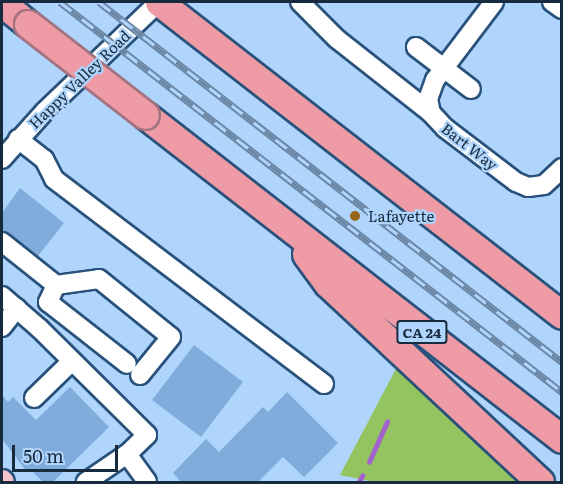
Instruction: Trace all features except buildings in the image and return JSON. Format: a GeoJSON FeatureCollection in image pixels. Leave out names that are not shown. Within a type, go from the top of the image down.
{"type":"FeatureCollection","features":[{"type":"Feature","properties":{"kind":"highway"},"geometry":{"type":"LineString","coordinates":[[159,2],[561,315]]}},
{"type":"Feature","properties":{"kind":"highway","name":"CA 24"},"geometry":{"type":"LineString","coordinates":[[2,3],[561,439]]}},
{"type":"Feature","properties":{"kind":"highway"},"geometry":{"type":"LineString","coordinates":[[284,224],[328,284],[540,483]]}},
{"type":"Feature","properties":{"kind":"street","name":"Happy Valley Road"},"geometry":{"type":"LineString","coordinates":[[2,159],[18,139],[159,2]]}},
{"type":"Feature","properties":{"kind":"street","name":"Bart Way"},"geometry":{"type":"LineString","coordinates":[[494,2],[443,68],[429,90],[431,113],[445,128],[522,184],[544,185],[561,168]]}},
{"type":"Feature","properties":{"kind":"street"},"geometry":{"type":"LineString","coordinates":[[552,2],[561,9]]}},
{"type":"Feature","properties":{"kind":"street"},"geometry":{"type":"LineString","coordinates":[[308,4],[337,39],[431,113]]}},
{"type":"Feature","properties":{"kind":"street"},"geometry":{"type":"LineString","coordinates":[[416,47],[471,89]]}},
{"type":"Feature","properties":{"kind":"street"},"geometry":{"type":"LineString","coordinates":[[18,139],[44,159],[54,179],[324,384]]}},
{"type":"Feature","properties":{"kind":"street"},"geometry":{"type":"LineString","coordinates":[[2,242],[56,285],[99,279],[171,337],[134,370],[48,302],[56,285]]}},
{"type":"Feature","properties":{"kind":"street"},"geometry":{"type":"LineString","coordinates":[[2,296],[147,435],[127,454],[86,483]]}},
{"type":"Feature","properties":{"kind":"street"},"geometry":{"type":"LineString","coordinates":[[2,327],[17,308]]}},
{"type":"Feature","properties":{"kind":"street"},"geometry":{"type":"LineString","coordinates":[[34,398],[71,362]]}},
{"type":"Feature","properties":{"kind":"street"},"geometry":{"type":"LineString","coordinates":[[127,454],[147,483]]}},
{"type":"Feature","properties":{"kind":"green space"},"geometry":{"type":"Polygon","coordinates":[[[398,365],[440,408],[521,482],[375,482],[340,475],[398,365]]]}},
{"type":"Feature","properties":{"kind":"waterway"},"geometry":{"type":"LineString","coordinates":[[369,462],[387,422]]}},
{"type":"Feature","properties":{"kind":"waterway"},"geometry":{"type":"LineString","coordinates":[[359,482],[362,476]]}},
{"type":"Feature","properties":{"kind":"railway"},"geometry":{"type":"LineString","coordinates":[[60,2],[562,392]]}},
{"type":"Feature","properties":{"kind":"railway"},"geometry":{"type":"LineString","coordinates":[[99,2],[562,362]]}},
{"type":"Feature","properties":{"kind":"place","name":"Lafayette"},"geometry":{"type":"Point","coordinates":[355,216]}}]}
